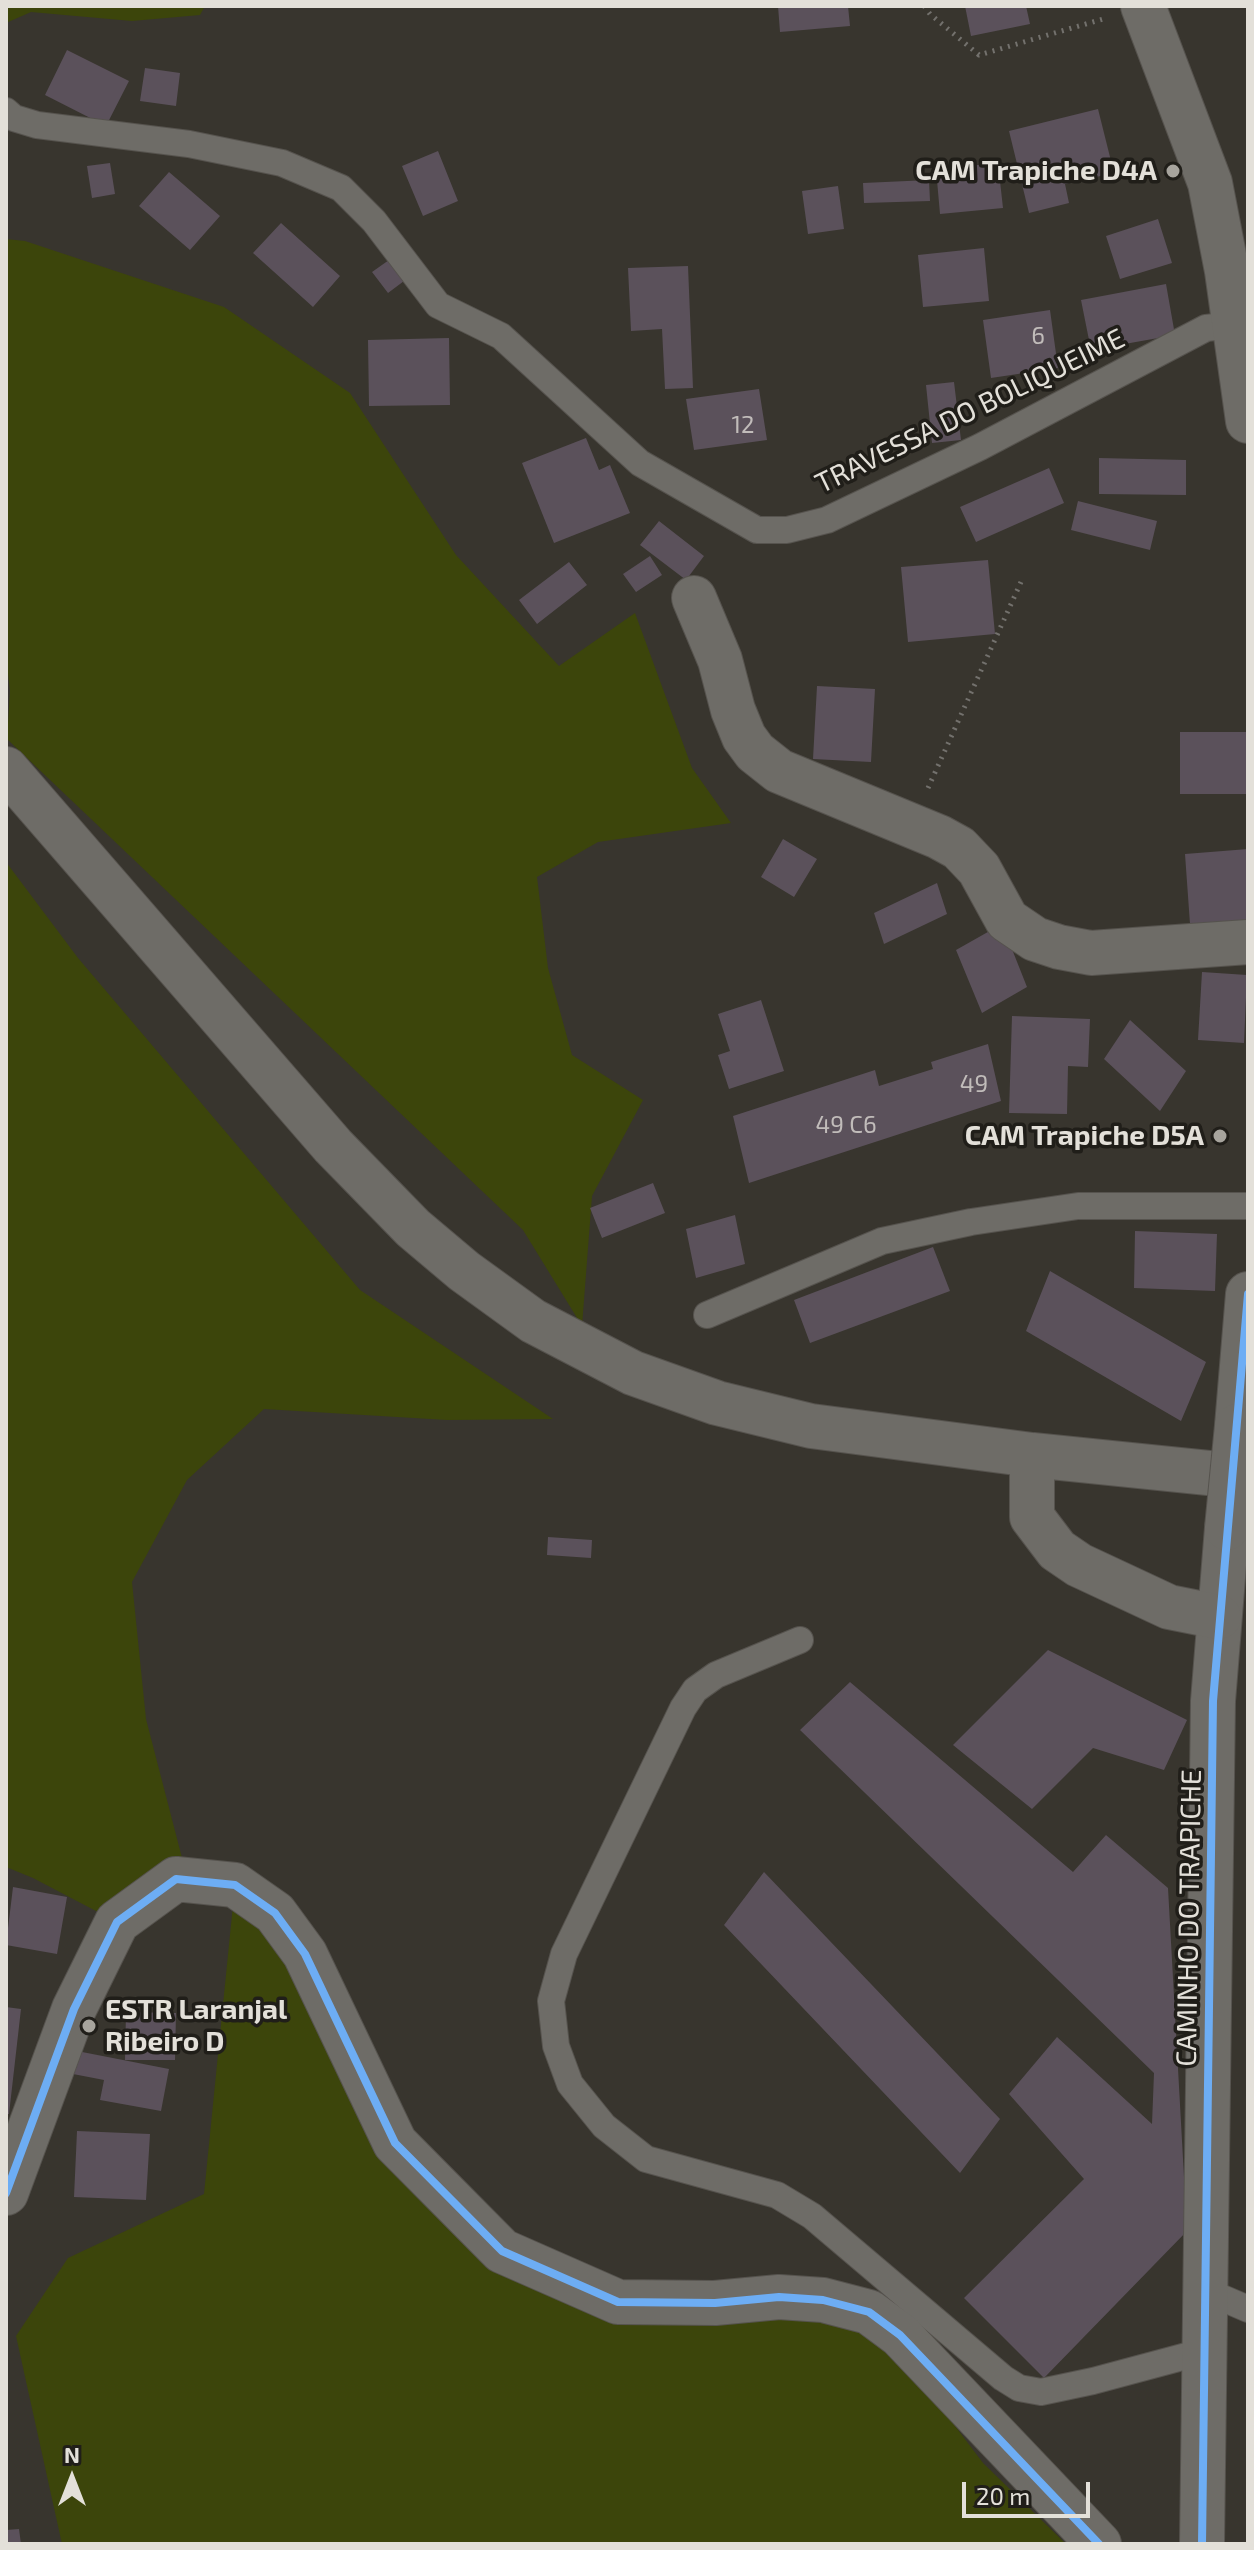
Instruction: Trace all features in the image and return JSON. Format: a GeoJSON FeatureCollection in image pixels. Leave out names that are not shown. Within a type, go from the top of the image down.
{"type":"FeatureCollection","features":[{"type":"Feature","properties":{"kind":"street"},"geometry":{"type":"LineString","coordinates":[[1143,7],[1210,183],[1237,270],[1233,325],[1248,421]]}},
{"type":"Feature","properties":{"kind":"street"},"geometry":{"type":"LineString","coordinates":[[694,598],[720,660],[733,710],[744,737],[755,752],[779,771],[959,848],[979,869],[1007,920],[1035,939],[1091,953],[1248,942]]}},
{"type":"Feature","properties":{"kind":"street"},"geometry":{"type":"LineString","coordinates":[[6,769],[333,1146],[413,1228],[464,1271],[533,1321],[633,1373],[717,1403],[811,1426],[1032,1455],[1248,1477]]}},
{"type":"Feature","properties":{"kind":"street","name":"CAMINHO DO TRAPICHE"},"geometry":{"type":"LineString","coordinates":[[1202,2544],[1213,1701],[1248,1294]]}},
{"type":"Feature","properties":{"kind":"street"},"geometry":{"type":"LineString","coordinates":[[1032,1455],[1032,1517],[1057,1550],[1079,1565],[1169,1607],[1219,1617]]}},
{"type":"Feature","properties":{"kind":"street"},"geometry":{"type":"LineString","coordinates":[[6,2193],[74,2009],[117,1922],[176,1879],[235,1885],[275,1913],[305,1954],[395,2143],[502,2251],[618,2302],[715,2303],[779,2297],[823,2300],[869,2312],[900,2335],[1099,2544]]}},
{"type":"Feature","properties":{"kind":"lane","name":"TRAVESSA DO BOLIQUEIME"},"geometry":{"type":"LineString","coordinates":[[6,111],[14,118],[37,125],[189,144],[282,163],[341,188],[374,221],[438,305],[501,336],[640,463],[757,530],[787,530],[827,520],[980,447],[1206,328],[1233,325]]}},
{"type":"Feature","properties":{"kind":"lane"},"geometry":{"type":"LineString","coordinates":[[707,1315],[882,1241],[971,1222],[1078,1206],[1248,1206]]}},
{"type":"Feature","properties":{"kind":"lane"},"geometry":{"type":"LineString","coordinates":[[800,1640],[716,1675],[695,1690],[683,1708],[564,1954],[551,2001],[556,2046],[570,2084],[604,2126],[646,2159],[777,2195],[812,2216],[1003,2378],[1019,2388],[1041,2392],[1205,2351]]}},
{"type":"Feature","properties":{"kind":"lane"},"geometry":{"type":"LineString","coordinates":[[1206,2291],[1248,2309]]}},
{"type":"Feature","properties":{"kind":"path"},"geometry":{"type":"LineString","coordinates":[[924,6],[979,55],[1143,7]]}},
{"type":"Feature","properties":{"kind":"path"},"geometry":{"type":"LineString","coordinates":[[912,826],[1021,582]]}},
{"type":"Feature","properties":{"kind":"green space"},"geometry":{"type":"Polygon","coordinates":[[[6,6],[205,6],[200,15],[132,21],[31,12],[6,23],[6,6]]]}},
{"type":"Feature","properties":{"kind":"green space"},"geometry":{"type":"Polygon","coordinates":[[[6,239],[25,241],[224,307],[350,393],[456,555],[559,666],[635,613],[692,768],[731,823],[598,842],[537,877],[548,968],[572,1055],[643,1100],[592,1196],[582,1326],[523,1230],[7,739],[10,691],[6,656],[6,239]]]}},
{"type":"Feature","properties":{"kind":"green space"},"geometry":{"type":"Polygon","coordinates":[[[6,862],[78,958],[360,1290],[553,1419],[447,1420],[264,1409],[187,1480],[132,1582],[146,1719],[188,1881],[117,1922],[6,1867],[6,862]]]}},
{"type":"Feature","properties":{"kind":"green space"},"geometry":{"type":"Polygon","coordinates":[[[235,1885],[305,1954],[395,2143],[548,2273],[869,2312],[983,2463],[1066,2544],[62,2544],[16,2336],[68,2258],[204,2194],[235,1885]]]}},
{"type":"Feature","properties":{"kind":"building"},"geometry":{"type":"Polygon","coordinates":[[[778,6],[848,6],[850,26],[780,32],[778,6]]]}},
{"type":"Feature","properties":{"kind":"building"},"geometry":{"type":"Polygon","coordinates":[[[965,6],[1026,6],[1030,24],[971,36],[965,6]]]}},
{"type":"Feature","properties":{"kind":"building"},"geometry":{"type":"Polygon","coordinates":[[[67,50],[129,81],[106,126],[45,95],[67,50]]]}},
{"type":"Feature","properties":{"kind":"building"},"geometry":{"type":"Polygon","coordinates":[[[145,68],[180,73],[176,106],[140,101],[145,68]]]}},
{"type":"Feature","properties":{"kind":"building"},"geometry":{"type":"Polygon","coordinates":[[[1098,109],[1114,173],[1065,184],[1069,203],[1029,213],[1009,131],[1098,109]]]}},
{"type":"Feature","properties":{"kind":"building"},"geometry":{"type":"Polygon","coordinates":[[[438,151],[458,201],[423,216],[402,166],[438,151]]]}},
{"type":"Feature","properties":{"kind":"building"},"geometry":{"type":"Polygon","coordinates":[[[110,163],[115,194],[92,198],[87,166],[110,163]]]}},
{"type":"Feature","properties":{"kind":"building"},"geometry":{"type":"Polygon","coordinates":[[[998,163],[1003,208],[940,214],[936,169],[998,163]]]}},
{"type":"Feature","properties":{"kind":"building"},"geometry":{"type":"Polygon","coordinates":[[[169,172],[220,216],[190,250],[139,206],[169,172]]]}},
{"type":"Feature","properties":{"kind":"building"},"geometry":{"type":"Polygon","coordinates":[[[929,180],[930,201],[864,203],[863,183],[929,180]]]}},
{"type":"Feature","properties":{"kind":"building"},"geometry":{"type":"Polygon","coordinates":[[[838,186],[844,229],[808,234],[802,191],[838,186]]]}},
{"type":"Feature","properties":{"kind":"building"},"geometry":{"type":"Polygon","coordinates":[[[1158,219],[1172,263],[1120,279],[1106,236],[1158,219]]]}},
{"type":"Feature","properties":{"kind":"building"},"geometry":{"type":"Polygon","coordinates":[[[281,223],[340,276],[313,307],[253,253],[281,223]]]}},
{"type":"Feature","properties":{"kind":"building"},"geometry":{"type":"Polygon","coordinates":[[[984,248],[989,301],[923,307],[918,255],[984,248]]]}},
{"type":"Feature","properties":{"kind":"building"},"geometry":{"type":"Polygon","coordinates":[[[389,260],[404,281],[388,293],[372,272],[389,260]]]}},
{"type":"Feature","properties":{"kind":"building"},"geometry":{"type":"Polygon","coordinates":[[[688,266],[693,388],[665,389],[662,329],[631,331],[628,268],[688,266]]]}},
{"type":"Feature","properties":{"kind":"building"},"geometry":{"type":"Polygon","coordinates":[[[1166,284],[1175,335],[1091,350],[1081,300],[1166,284]]]}},
{"type":"Feature","properties":{"kind":"building"},"geometry":{"type":"Polygon","coordinates":[[[1050,310],[1058,368],[991,378],[983,320],[1050,310]]]}},
{"type":"Feature","properties":{"kind":"building"},"geometry":{"type":"Polygon","coordinates":[[[449,338],[450,405],[369,406],[368,340],[449,338]]]}},
{"type":"Feature","properties":{"kind":"building"},"geometry":{"type":"Polygon","coordinates":[[[954,382],[961,440],[932,443],[926,385],[954,382]]]}},
{"type":"Feature","properties":{"kind":"building"},"geometry":{"type":"Polygon","coordinates":[[[759,389],[767,440],[694,450],[686,399],[759,389]]]}},
{"type":"Feature","properties":{"kind":"building"},"geometry":{"type":"Polygon","coordinates":[[[586,438],[599,470],[610,465],[630,513],[554,543],[522,463],[586,438]]]}},
{"type":"Feature","properties":{"kind":"building"},"geometry":{"type":"Polygon","coordinates":[[[1099,458],[1186,460],[1186,495],[1099,494],[1099,458]]]}},
{"type":"Feature","properties":{"kind":"building"},"geometry":{"type":"Polygon","coordinates":[[[1049,468],[1064,503],[976,542],[960,507],[1049,468]]]}},
{"type":"Feature","properties":{"kind":"building"},"geometry":{"type":"Polygon","coordinates":[[[1078,501],[1157,521],[1150,550],[1071,530],[1078,501]]]}},
{"type":"Feature","properties":{"kind":"building"},"geometry":{"type":"Polygon","coordinates":[[[659,521],[704,556],[686,580],[640,545],[659,521]]]}},
{"type":"Feature","properties":{"kind":"building"},"geometry":{"type":"Polygon","coordinates":[[[650,556],[662,575],[636,592],[623,574],[650,556]]]}},
{"type":"Feature","properties":{"kind":"building"},"geometry":{"type":"Polygon","coordinates":[[[988,560],[995,634],[908,642],[901,567],[988,560]]]}},
{"type":"Feature","properties":{"kind":"building"},"geometry":{"type":"Polygon","coordinates":[[[569,562],[587,585],[537,624],[519,600],[569,562]]]}},
{"type":"Feature","properties":{"kind":"building"},"geometry":{"type":"Polygon","coordinates":[[[817,686],[875,689],[871,762],[813,759],[817,686]]]}},
{"type":"Feature","properties":{"kind":"building"},"geometry":{"type":"Polygon","coordinates":[[[1180,732],[1247,732],[1247,794],[1180,794],[1180,732]]]}},
{"type":"Feature","properties":{"kind":"building"},"geometry":{"type":"Polygon","coordinates":[[[783,839],[817,859],[794,897],[761,877],[783,839]]]}},
{"type":"Feature","properties":{"kind":"building"},"geometry":{"type":"Polygon","coordinates":[[[1248,849],[1248,921],[1190,924],[1185,854],[1248,849]]]}},
{"type":"Feature","properties":{"kind":"building"},"geometry":{"type":"Polygon","coordinates":[[[937,883],[947,914],[884,944],[874,913],[937,883]]]}},
{"type":"Feature","properties":{"kind":"building"},"geometry":{"type":"Polygon","coordinates":[[[1002,924],[1027,987],[982,1013],[956,950],[1002,924]]]}},
{"type":"Feature","properties":{"kind":"building"},"geometry":{"type":"Polygon","coordinates":[[[1202,972],[1247,975],[1244,1043],[1198,1040],[1202,972]]]}},
{"type":"Feature","properties":{"kind":"building"},"geometry":{"type":"Polygon","coordinates":[[[761,1000],[784,1071],[729,1089],[718,1055],[730,1051],[718,1014],[761,1000]]]}},
{"type":"Feature","properties":{"kind":"building"},"geometry":{"type":"Polygon","coordinates":[[[1012,1016],[1090,1019],[1088,1067],[1068,1066],[1067,1114],[1009,1113],[1012,1016]]]}},
{"type":"Feature","properties":{"kind":"building"},"geometry":{"type":"Polygon","coordinates":[[[1130,1020],[1186,1071],[1160,1111],[1104,1059],[1130,1020]]]}},
{"type":"Feature","properties":{"kind":"building"},"geometry":{"type":"Polygon","coordinates":[[[988,1044],[1001,1101],[749,1183],[733,1116],[875,1070],[879,1086],[933,1069],[931,1062],[988,1044]]]}},
{"type":"Feature","properties":{"kind":"building"},"geometry":{"type":"Polygon","coordinates":[[[653,1183],[665,1213],[602,1238],[590,1208],[653,1183]]]}},
{"type":"Feature","properties":{"kind":"building"},"geometry":{"type":"Polygon","coordinates":[[[735,1215],[745,1264],[696,1278],[686,1229],[735,1215]]]}},
{"type":"Feature","properties":{"kind":"building"},"geometry":{"type":"Polygon","coordinates":[[[1135,1231],[1217,1234],[1215,1291],[1134,1288],[1135,1231]]]}},
{"type":"Feature","properties":{"kind":"building"},"geometry":{"type":"Polygon","coordinates":[[[933,1247],[950,1291],[810,1343],[794,1300],[933,1247]]]}},
{"type":"Feature","properties":{"kind":"building"},"geometry":{"type":"Polygon","coordinates":[[[1050,1271],[1206,1362],[1181,1421],[1026,1331],[1050,1271]]]}},
{"type":"Feature","properties":{"kind":"building"},"geometry":{"type":"Polygon","coordinates":[[[548,1537],[592,1540],[591,1558],[547,1555],[548,1537]]]}},
{"type":"Feature","properties":{"kind":"building"},"geometry":{"type":"Polygon","coordinates":[[[1048,1650],[1187,1720],[1164,1770],[1093,1748],[1032,1809],[953,1745],[1048,1650]]]}},
{"type":"Feature","properties":{"kind":"building"},"geometry":{"type":"Polygon","coordinates":[[[850,1682],[1073,1872],[1106,1835],[1168,1888],[1187,2231],[1044,2378],[964,2298],[1084,2179],[1009,2094],[1057,2037],[1152,2124],[1154,2073],[800,1730],[850,1682]]]}},
{"type":"Feature","properties":{"kind":"building"},"geometry":{"type":"Polygon","coordinates":[[[764,1872],[1000,2119],[960,2173],[724,1925],[764,1872]]]}},
{"type":"Feature","properties":{"kind":"building"},"geometry":{"type":"Polygon","coordinates":[[[13,1887],[67,1897],[57,1954],[6,1945],[13,1887]]]}},
{"type":"Feature","properties":{"kind":"building"},"geometry":{"type":"Polygon","coordinates":[[[6,2007],[21,2009],[9,2114],[6,2114],[6,2007]]]}},
{"type":"Feature","properties":{"kind":"building"},"geometry":{"type":"Polygon","coordinates":[[[126,2012],[176,2013],[175,2060],[125,2060],[126,2012]]]}},
{"type":"Feature","properties":{"kind":"building"},"geometry":{"type":"Polygon","coordinates":[[[77,2051],[169,2069],[161,2111],[100,2100],[104,2080],[73,2074],[77,2051]]]}},
{"type":"Feature","properties":{"kind":"building"},"geometry":{"type":"Polygon","coordinates":[[[77,2131],[150,2134],[146,2200],[74,2197],[77,2131]]]}},
{"type":"Feature","properties":{"kind":"building"},"geometry":{"type":"Polygon","coordinates":[[[19,2529],[21,2544],[6,2544],[6,2530],[19,2529]]]}},
{"type":"Feature","properties":{"kind":"cycle path"},"geometry":{"type":"LineString","coordinates":[[1202,2544],[1213,1701],[1248,1294]]}},
{"type":"Feature","properties":{"kind":"cycle path"},"geometry":{"type":"LineString","coordinates":[[6,2193],[74,2009],[117,1922],[176,1879],[235,1885],[275,1913],[305,1954],[395,2143],[502,2251],[618,2302],[715,2303],[779,2297],[823,2300],[869,2312],[900,2335],[1099,2544]]}},
{"type":"Feature","properties":{"kind":"place","name":"CAM Trapiche D4A"},"geometry":{"type":"Point","coordinates":[1173,171]}},
{"type":"Feature","properties":{"kind":"place","name":"CAM Trapiche D5A"},"geometry":{"type":"Point","coordinates":[1220,1136]}},
{"type":"Feature","properties":{"kind":"place","name":"ESTR Laranjal Ribeiro D"},"geometry":{"type":"Point","coordinates":[89,2026]}}]}
